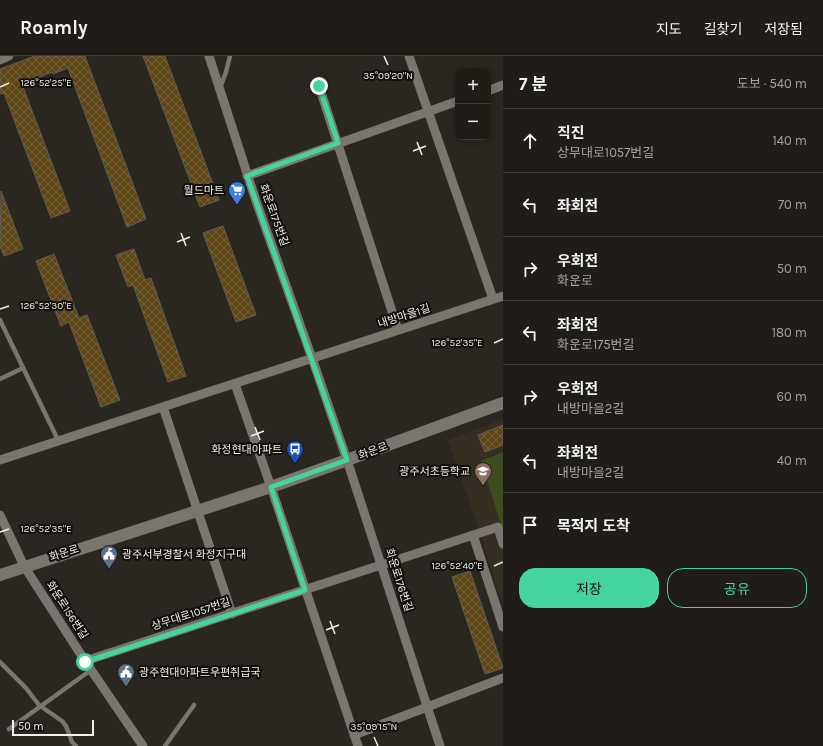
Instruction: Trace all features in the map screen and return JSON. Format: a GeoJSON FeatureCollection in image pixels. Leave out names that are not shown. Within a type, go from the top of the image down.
{"type":"FeatureCollection","features":[{"type":"Feature","properties":{"kind":"street"},"geometry":{"type":"LineString","coordinates":[[0,60],[9,56]]}},
{"type":"Feature","properties":{"kind":"street","name":"화운로175번길"},"geometry":{"type":"LineString","coordinates":[[209,56],[247,176],[347,460]]}},
{"type":"Feature","properties":{"kind":"street"},"geometry":{"type":"LineString","coordinates":[[409,56],[493,299]]}},
{"type":"Feature","properties":{"kind":"street"},"geometry":{"type":"LineString","coordinates":[[491,89],[503,85]]}},
{"type":"Feature","properties":{"kind":"street"},"geometry":{"type":"LineString","coordinates":[[319,86],[398,330]]}},
{"type":"Feature","properties":{"kind":"street"},"geometry":{"type":"LineString","coordinates":[[247,176],[455,102]]}},
{"type":"Feature","properties":{"kind":"street","name":"내방마을1길"},"geometry":{"type":"LineString","coordinates":[[312,358],[503,296]]}},
{"type":"Feature","properties":{"kind":"street"},"geometry":{"type":"LineString","coordinates":[[0,460],[312,358]]}},
{"type":"Feature","properties":{"kind":"street"},"geometry":{"type":"LineString","coordinates":[[235,384],[358,746]]}},
{"type":"Feature","properties":{"kind":"street","name":"화운로"},"geometry":{"type":"LineString","coordinates":[[0,575],[271,487],[503,403]]}},
{"type":"Feature","properties":{"kind":"street"},"geometry":{"type":"LineString","coordinates":[[163,407],[232,614]]}},
{"type":"Feature","properties":{"kind":"street","name":"화운로176번길"},"geometry":{"type":"LineString","coordinates":[[347,460],[440,746]]}},
{"type":"Feature","properties":{"kind":"street","name":"화운로156번길"},"geometry":{"type":"LineString","coordinates":[[0,515],[24,566],[85,662],[143,746]]}},
{"type":"Feature","properties":{"kind":"street","name":"상무대로1057번길"},"geometry":{"type":"LineString","coordinates":[[85,662],[498,527],[503,544]]}},
{"type":"Feature","properties":{"kind":"street"},"geometry":{"type":"LineString","coordinates":[[477,534],[503,627]]}},
{"type":"Feature","properties":{"kind":"street"},"geometry":{"type":"LineString","coordinates":[[354,734],[503,678]]}},
{"type":"Feature","properties":{"kind":"lane"},"geometry":{"type":"LineString","coordinates":[[220,90],[230,56]]}},
{"type":"Feature","properties":{"kind":"lane"},"geometry":{"type":"LineString","coordinates":[[0,320],[58,440]]}},
{"type":"Feature","properties":{"kind":"lane"},"geometry":{"type":"LineString","coordinates":[[0,379],[23,368]]}},
{"type":"Feature","properties":{"kind":"lane"},"geometry":{"type":"LineString","coordinates":[[0,662],[29,691],[40,706],[62,721],[66,726],[72,742],[76,746]]}},
{"type":"Feature","properties":{"kind":"lane"},"geometry":{"type":"LineString","coordinates":[[8,729],[91,670]]}},
{"type":"Feature","properties":{"kind":"lane"},"geometry":{"type":"LineString","coordinates":[[165,746],[194,705]]}},
{"type":"Feature","properties":{"kind":"shaded area","name":"광주서초등학교"},"geometry":{"type":"Polygon","coordinates":[[[503,419],[503,606],[448,440],[503,419]]]}},
{"type":"Feature","properties":{"kind":"green space"},"geometry":{"type":"Polygon","coordinates":[[[503,452],[503,531],[481,461],[503,452]]]}},
{"type":"Feature","properties":{"kind":"building"},"geometry":{"type":"Polygon","coordinates":[[[35,56],[85,56],[146,219],[127,227],[68,68],[53,74],[52,72],[28,82],[29,84],[23,87],[70,211],[51,218],[4,93],[0,94],[0,69],[35,56]]]}},
{"type":"Feature","properties":{"kind":"building"},"geometry":{"type":"Polygon","coordinates":[[[143,56],[165,56],[219,200],[200,207],[143,56]]]}},
{"type":"Feature","properties":{"kind":"building"},"geometry":{"type":"Polygon","coordinates":[[[1,191],[23,249],[4,256],[0,246],[1,191]]]}},
{"type":"Feature","properties":{"kind":"building"},"geometry":{"type":"Polygon","coordinates":[[[223,226],[256,315],[236,322],[203,233],[223,226]]]}},
{"type":"Feature","properties":{"kind":"building"},"geometry":{"type":"Polygon","coordinates":[[[134,249],[145,280],[151,278],[186,376],[168,382],[133,285],[128,287],[116,255],[134,249]]]}},
{"type":"Feature","properties":{"kind":"building"},"geometry":{"type":"Polygon","coordinates":[[[54,254],[79,318],[87,315],[120,400],[101,407],[69,322],[61,326],[36,261],[54,254]]]}},
{"type":"Feature","properties":{"kind":"building"},"geometry":{"type":"Polygon","coordinates":[[[503,425],[503,445],[485,452],[478,435],[503,425]]]}},
{"type":"Feature","properties":{"kind":"building"},"geometry":{"type":"Polygon","coordinates":[[[470,571],[503,668],[485,674],[452,577],[470,571]]]}},
{"type":"Feature","properties":{"kind":"place","name":"월드마트"},"geometry":{"type":"Point","coordinates":[237,205]}},
{"type":"Feature","properties":{"kind":"place","name":"화정현대아파트"},"geometry":{"type":"Point","coordinates":[295,464]}},
{"type":"Feature","properties":{"kind":"place","name":"광주서초등학교"},"geometry":{"type":"Point","coordinates":[483,486]}},
{"type":"Feature","properties":{"kind":"place","name":"광주서부경찰서 화정지구대"},"geometry":{"type":"Point","coordinates":[109,569]}},
{"type":"Feature","properties":{"kind":"place","name":"광주현대아파트우편취급국"},"geometry":{"type":"Point","coordinates":[126,687]}},
{"type":"Feature","properties":{"kind":"route"},"geometry":{"type":"LineString","coordinates":[[85,662],[305,590],[271,487],[347,460],[247,176],[338,143],[319,86]]}}]}
